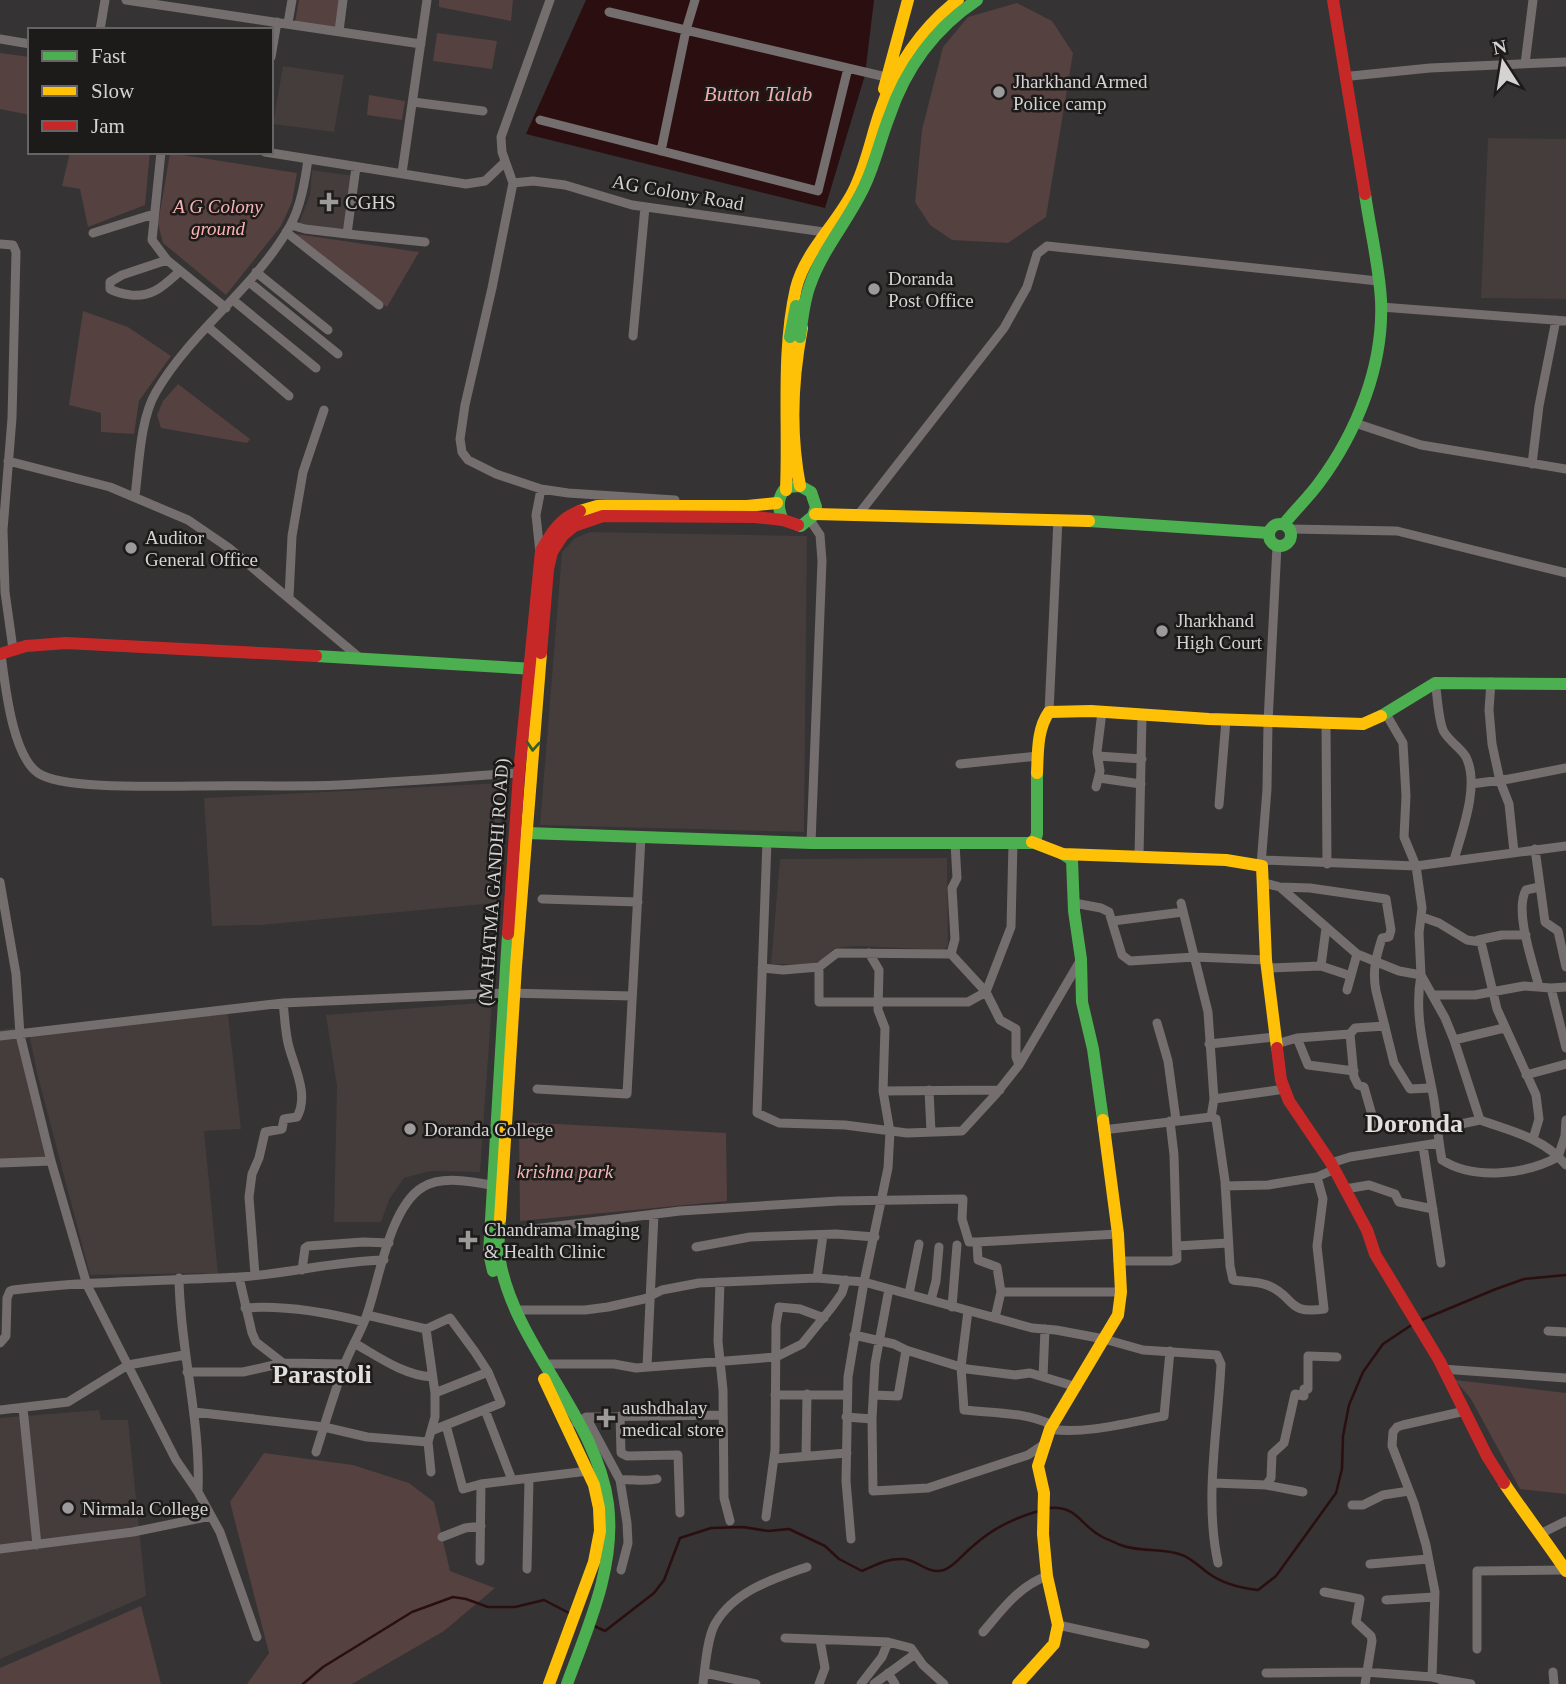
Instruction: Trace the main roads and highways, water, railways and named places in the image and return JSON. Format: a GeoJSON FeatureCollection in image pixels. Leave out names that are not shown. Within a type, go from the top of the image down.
{"type":"FeatureCollection","features":[{"type":"Feature","properties":{"kind":"main road"},"geometry":{"type":"LineString","coordinates":[[879,120],[886,77],[908,0]]}},
{"type":"Feature","properties":{"kind":"main road"},"geometry":{"type":"LineString","coordinates":[[833,235],[852,193],[889,86],[926,29],[958,0]]}},
{"type":"Feature","properties":{"kind":"main road"},"geometry":{"type":"LineString","coordinates":[[786,490],[786,379],[802,286],[858,189],[892,88],[929,35],[956,7],[967,0]]}},
{"type":"Feature","properties":{"kind":"main road"},"geometry":{"type":"LineString","coordinates":[[795,337],[812,278],[869,177],[898,92],[920,55],[960,12],[977,0]]}},
{"type":"Feature","properties":{"kind":"main road"},"geometry":{"type":"LineString","coordinates":[[800,486],[796,456],[796,285],[810,258],[833,235],[869,185],[900,96],[924,57],[962,15],[988,0]]}},
{"type":"Feature","properties":{"kind":"main road"},"geometry":{"type":"LineString","coordinates":[[1334,0],[1351,76],[1364,156],[1362,177]]}},
{"type":"Feature","properties":{"kind":"main road"},"geometry":{"type":"LineString","coordinates":[[1287,526],[1272,526],[1270,541],[1277,546],[1290,540],[1287,526],[1320,481],[1355,423],[1373,371],[1381,307],[1334,0]]}},
{"type":"Feature","properties":{"kind":"main road"},"geometry":{"type":"LineString","coordinates":[[812,517],[815,498],[811,492],[800,486],[786,490],[779,497],[777,510],[783,520],[801,526],[812,517],[858,515],[1058,519],[1269,533]]}},
{"type":"Feature","properties":{"kind":"main road","name":"(MAHATMA GANDHI ROAD)"},"geometry":{"type":"LineString","coordinates":[[592,1587],[600,1531],[597,1497],[588,1471],[503,1298],[493,1273],[489,1253],[497,1186],[510,993],[519,773],[533,669],[540,555],[560,519],[579,510],[597,506],[777,503]]}},
{"type":"Feature","properties":{"kind":"main road"},"geometry":{"type":"LineString","coordinates":[[510,993],[527,833],[533,669],[552,552],[563,535],[574,526],[603,516],[755,517],[783,520]]}},
{"type":"Feature","properties":{"kind":"main road"},"geometry":{"type":"LineString","coordinates":[[5,652],[47,643],[106,644],[533,669]]}},
{"type":"Feature","properties":{"kind":"main road"},"geometry":{"type":"LineString","coordinates":[[1032,842],[1036,839],[1038,830],[1041,723],[1049,712],[1363,724],[1386,714],[1435,683],[1566,684]]}},
{"type":"Feature","properties":{"kind":"main road"},"geometry":{"type":"LineString","coordinates":[[527,833],[811,843],[1032,842],[1063,854],[1261,862],[1275,1040],[1284,1089],[1289,1101],[1333,1166],[1367,1230],[1376,1254],[1443,1369],[1487,1456],[1565,1570]]}},
{"type":"Feature","properties":{"kind":"main road"},"geometry":{"type":"LineString","coordinates":[[1018,1684],[1054,1644],[1058,1625],[1047,1576],[1043,1534],[1044,1493],[1038,1466],[1043,1445],[1118,1315],[1121,1292],[1118,1234],[1093,1049],[1082,1002],[1073,865],[1063,854]]}},
{"type":"Feature","properties":{"kind":"main road"},"geometry":{"type":"LineString","coordinates":[[497,1186],[499,1260],[509,1292],[545,1364],[581,1420],[608,1503],[609,1536],[606,1562],[569,1629],[550,1684]]}},
{"type":"Feature","properties":{"kind":"main road"},"geometry":{"type":"LineString","coordinates":[[567,1684],[585,1633],[592,1587]]}},
{"type":"Feature","properties":{"kind":"main road"},"geometry":{"type":"LineString","coordinates":[[559,1658],[575,1661]]}},
{"type":"Feature","properties":{"kind":"water","name":"Button Talab"},"geometry":{"type":"Polygon","coordinates":[[[586,0],[874,0],[865,75],[825,208],[526,134],[586,0]]]}},
{"type":"Feature","properties":{"kind":"waterway"},"geometry":{"type":"LineString","coordinates":[[1419,1321],[1524,1279],[1566,1275]]}},
{"type":"Feature","properties":{"kind":"waterway"},"geometry":{"type":"LineString","coordinates":[[1049,1508],[1072,1512],[1099,1535],[1118,1544],[1182,1555],[1220,1580],[1238,1587],[1258,1590],[1276,1576],[1336,1493],[1342,1469],[1343,1436],[1349,1405],[1363,1372],[1383,1344],[1413,1324]]}},
{"type":"Feature","properties":{"kind":"waterway"},"geometry":{"type":"LineString","coordinates":[[592,1625],[605,1631],[654,1593],[664,1580],[680,1538],[711,1528],[743,1527],[768,1531],[789,1529],[825,1546],[839,1559],[862,1571],[882,1562],[898,1559],[909,1560],[938,1571],[951,1566],[996,1529],[1012,1520],[1039,1511]]}},
{"type":"Feature","properties":{"kind":"waterway"},"geometry":{"type":"LineString","coordinates":[[303,1684],[323,1667],[412,1612],[453,1597],[488,1607],[515,1607],[544,1600],[571,1614]]}},
{"type":"Feature","properties":{"kind":"place","name":"Jharkhand Armed Police camp"},"geometry":{"type":"Point","coordinates":[999,92]}},
{"type":"Feature","properties":{"kind":"place","name":"CGHS"},"geometry":{"type":"Point","coordinates":[329,202]}},
{"type":"Feature","properties":{"kind":"place","name":"Doranda Post Office"},"geometry":{"type":"Point","coordinates":[874,289]}},
{"type":"Feature","properties":{"kind":"place","name":"Auditor General Office"},"geometry":{"type":"Point","coordinates":[131,548]}},
{"type":"Feature","properties":{"kind":"place","name":"Jharkhand High Court"},"geometry":{"type":"Point","coordinates":[1162,631]}},
{"type":"Feature","properties":{"kind":"place","name":"Doranda College"},"geometry":{"type":"Point","coordinates":[410,1129]}},
{"type":"Feature","properties":{"kind":"place","name":"Chandrama Imaging & Health Clinic"},"geometry":{"type":"Point","coordinates":[468,1240]}},
{"type":"Feature","properties":{"kind":"place","name":"aushdhalay medical store"},"geometry":{"type":"Point","coordinates":[606,1418]}},
{"type":"Feature","properties":{"kind":"place","name":"Nirmala College"},"geometry":{"type":"Point","coordinates":[68,1508]}},
{"type":"Feature","properties":{"kind":"district","name":"Doronda"},"geometry":{"type":"Point","coordinates":[1414,1123]}},
{"type":"Feature","properties":{"kind":"district","name":"Parastoli"},"geometry":{"type":"Point","coordinates":[322,1374]}},
{"type":"Feature","properties":{"kind":"park label","name":"A G Colony ground"},"geometry":{"type":"Point","coordinates":[218,217]}},
{"type":"Feature","properties":{"kind":"park label","name":"krishna park"},"geometry":{"type":"Point","coordinates":[565,1171]}}]}
